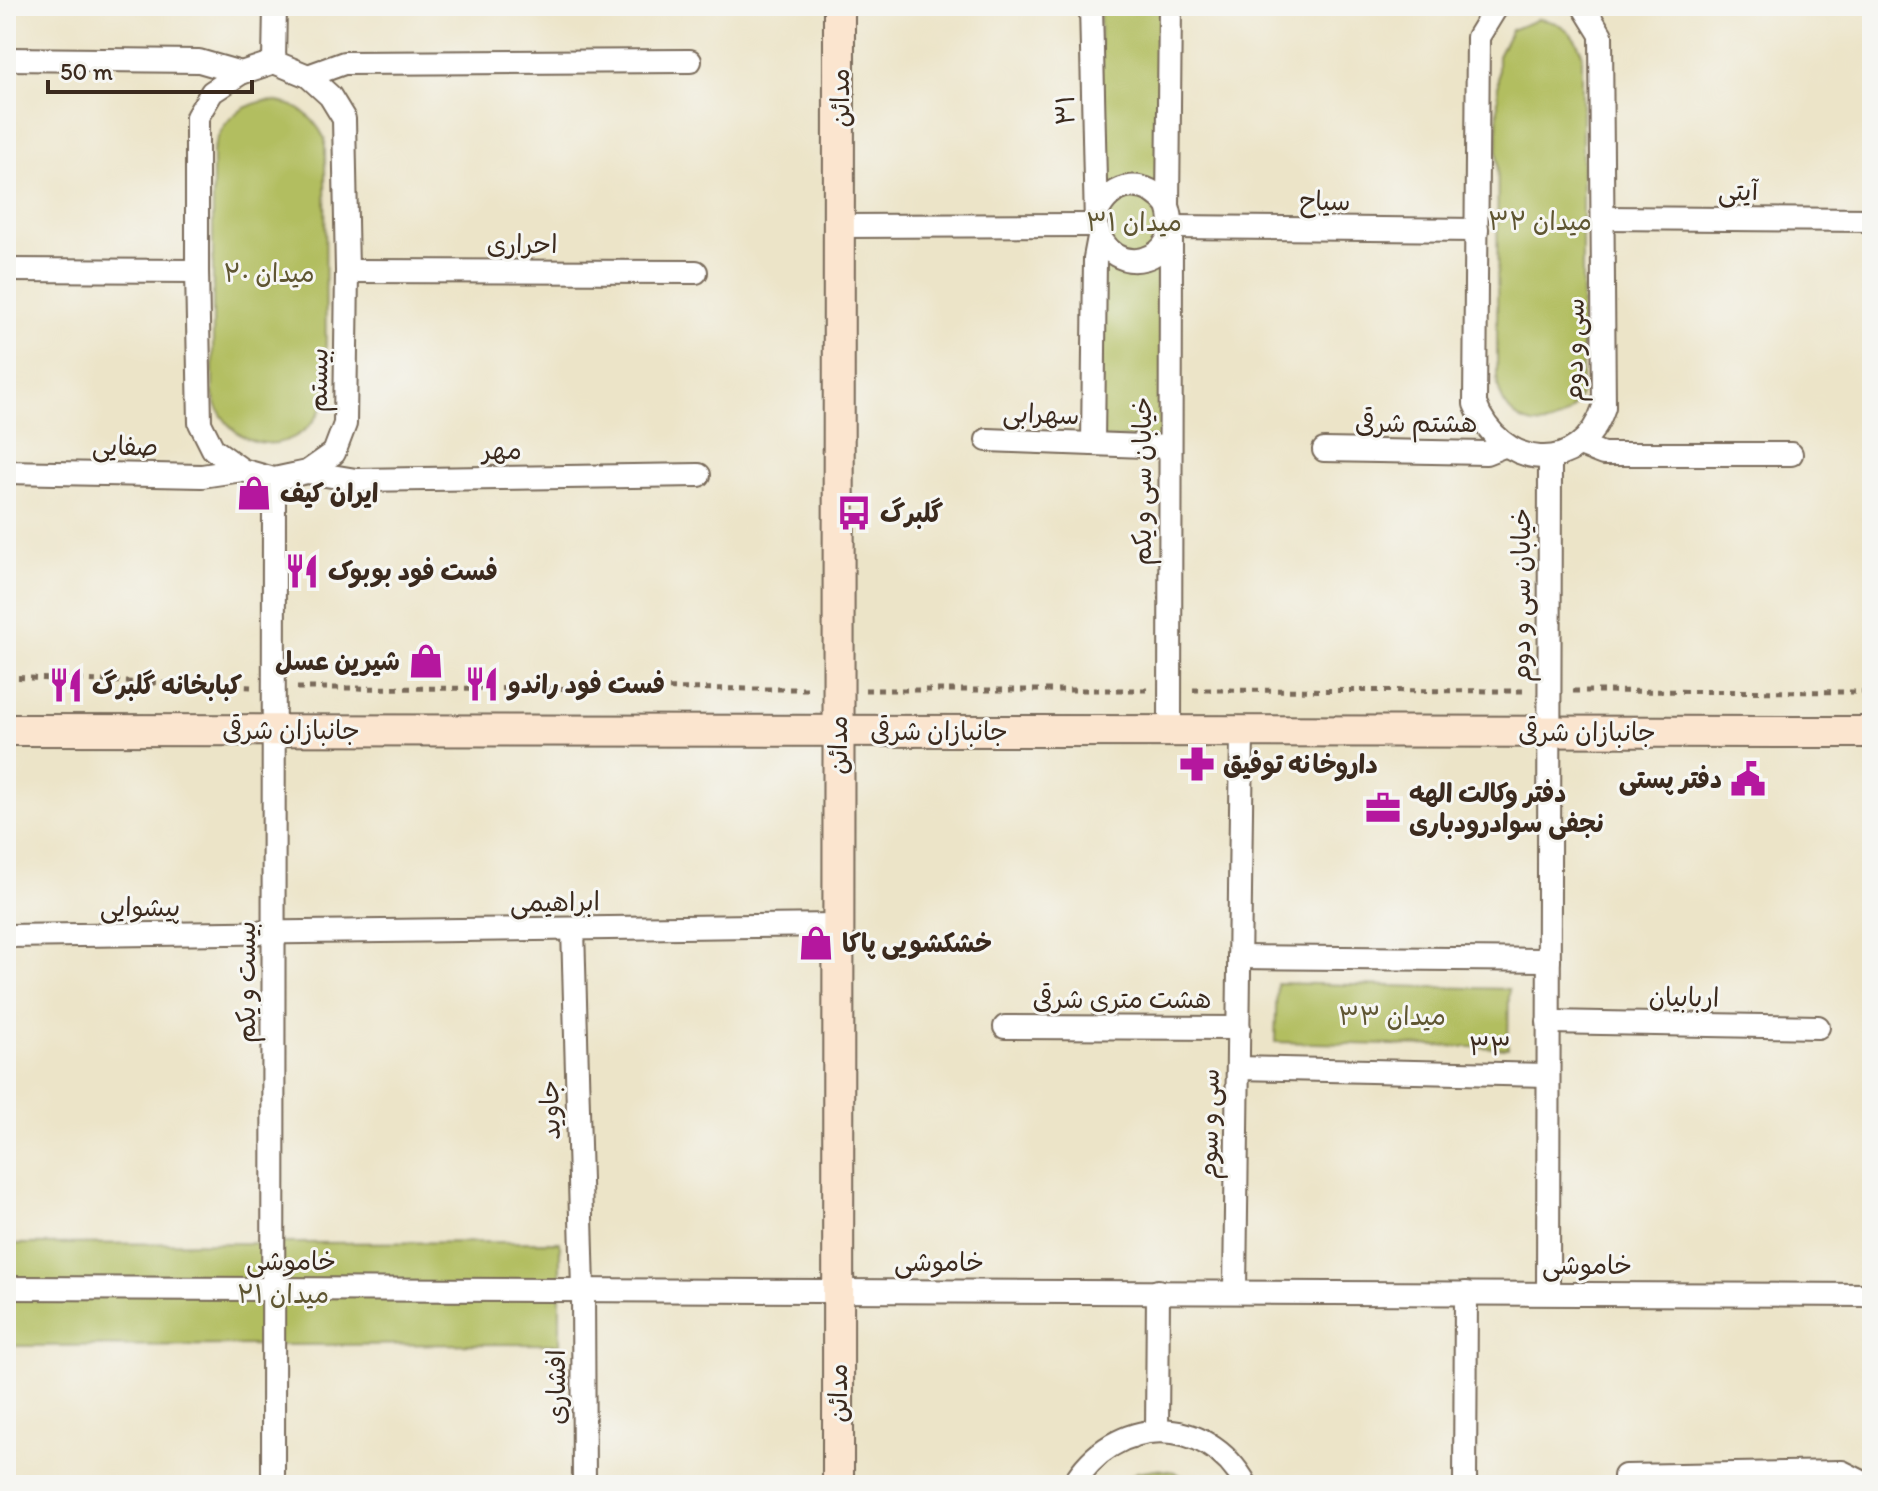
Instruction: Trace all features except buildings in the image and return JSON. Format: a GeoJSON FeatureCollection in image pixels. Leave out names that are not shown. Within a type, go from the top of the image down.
{"type":"FeatureCollection","features":[{"type":"Feature","properties":{"kind":"main road","name":"مدائن"},"geometry":{"type":"LineString","coordinates":[[838,1485],[839,6]]}},
{"type":"Feature","properties":{"kind":"main road","name":"جانبازان شرقی"},"geometry":{"type":"LineString","coordinates":[[6,730],[1872,732]]}},
{"type":"Feature","properties":{"kind":"street"},"geometry":{"type":"LineString","coordinates":[[274,62],[275,6]]}},
{"type":"Feature","properties":{"kind":"street","name":"۳۱"},"geometry":{"type":"LineString","coordinates":[[1091,6],[1097,225],[1093,444]]}},
{"type":"Feature","properties":{"kind":"street","name":"خیابان سی و یکم"},"geometry":{"type":"LineString","coordinates":[[1170,6],[1170,731]]}},
{"type":"Feature","properties":{"kind":"street"},"geometry":{"type":"LineString","coordinates":[[1497,6],[1478,37],[1475,404],[1492,435],[1506,445],[1550,458],[1580,445],[1603,454],[1791,454]]}},
{"type":"Feature","properties":{"kind":"street","name":"سی و دوم"},"geometry":{"type":"LineString","coordinates":[[1580,445],[1596,430],[1604,407],[1601,35],[1583,6]]}},
{"type":"Feature","properties":{"kind":"street"},"geometry":{"type":"LineString","coordinates":[[6,59],[199,61],[241,73]]}},
{"type":"Feature","properties":{"kind":"street"},"geometry":{"type":"LineString","coordinates":[[308,76],[344,63],[690,61]]}},
{"type":"Feature","properties":{"kind":"street","name":"بیستم"},"geometry":{"type":"LineString","coordinates":[[274,62],[308,76],[330,96],[344,119],[347,271],[345,424],[334,453],[307,472],[274,479],[242,470],[213,449],[200,423],[197,117],[212,92],[241,73],[274,62]]}},
{"type":"Feature","properties":{"kind":"street"},"geometry":{"type":"LineString","coordinates":[[1137,185],[1150,189],[1170,221],[1159,252],[1137,261],[1114,255],[1097,225],[1112,192],[1137,185]]}},
{"type":"Feature","properties":{"kind":"street","name":"آیتی"},"geometry":{"type":"LineString","coordinates":[[1603,218],[1872,220]]}},
{"type":"Feature","properties":{"kind":"street","name":"سیاح"},"geometry":{"type":"LineString","coordinates":[[1170,221],[1477,230]]}},
{"type":"Feature","properties":{"kind":"street"},"geometry":{"type":"LineString","coordinates":[[841,226],[1097,225]]}},
{"type":"Feature","properties":{"kind":"street"},"geometry":{"type":"LineString","coordinates":[[6,270],[197,271]]}},
{"type":"Feature","properties":{"kind":"street","name":"احراری"},"geometry":{"type":"LineString","coordinates":[[347,271],[696,272]]}},
{"type":"Feature","properties":{"kind":"street","name":"سهرابی"},"geometry":{"type":"LineString","coordinates":[[987,440],[1093,444]]}},
{"type":"Feature","properties":{"kind":"street"},"geometry":{"type":"LineString","coordinates":[[1093,444],[1170,447]]}},
{"type":"Feature","properties":{"kind":"street","name":"هشتم شرقی"},"geometry":{"type":"LineString","coordinates":[[1324,450],[1486,453],[1506,445]]}},
{"type":"Feature","properties":{"kind":"street","name":"خیابان سی و دوم"},"geometry":{"type":"LineString","coordinates":[[1549,732],[1550,458]]}},
{"type":"Feature","properties":{"kind":"street","name":"صفایی"},"geometry":{"type":"LineString","coordinates":[[6,472],[202,476],[242,470]]}},
{"type":"Feature","properties":{"kind":"street","name":"مهر"},"geometry":{"type":"LineString","coordinates":[[307,472],[356,480],[699,475]]}},
{"type":"Feature","properties":{"kind":"street","name":"بیست و یکم"},"geometry":{"type":"LineString","coordinates":[[273,1485],[274,479]]}},
{"type":"Feature","properties":{"kind":"street","name":"سی و سوم"},"geometry":{"type":"LineString","coordinates":[[1235,1291],[1242,731]]}},
{"type":"Feature","properties":{"kind":"street"},"geometry":{"type":"LineString","coordinates":[[1548,1293],[1549,732]]}},
{"type":"Feature","properties":{"kind":"street","name":"ابراهیمی"},"geometry":{"type":"LineString","coordinates":[[274,935],[838,925]]}},
{"type":"Feature","properties":{"kind":"street","name":"جاوید"},"geometry":{"type":"LineString","coordinates":[[573,929],[583,1289]]}},
{"type":"Feature","properties":{"kind":"street","name":"پیشوایی"},"geometry":{"type":"LineString","coordinates":[[6,936],[274,935]]}},
{"type":"Feature","properties":{"kind":"street"},"geometry":{"type":"LineString","coordinates":[[1239,957],[1549,960]]}},
{"type":"Feature","properties":{"kind":"street","name":"اربابیان"},"geometry":{"type":"LineString","coordinates":[[1548,1022],[1818,1027]]}},
{"type":"Feature","properties":{"kind":"street","name":"هشت متری شرقی"},"geometry":{"type":"LineString","coordinates":[[1005,1027],[1239,1028]]}},
{"type":"Feature","properties":{"kind":"street","name":"۳۳"},"geometry":{"type":"LineString","coordinates":[[1238,1068],[1548,1075]]}},
{"type":"Feature","properties":{"kind":"street","name":"خاموشی"},"geometry":{"type":"LineString","coordinates":[[6,1288],[1872,1295]]}},
{"type":"Feature","properties":{"kind":"street","name":"افشاری"},"geometry":{"type":"LineString","coordinates":[[583,1289],[584,1485]]}},
{"type":"Feature","properties":{"kind":"street"},"geometry":{"type":"LineString","coordinates":[[1157,1431],[1158,1291]]}},
{"type":"Feature","properties":{"kind":"street"},"geometry":{"type":"LineString","coordinates":[[1465,1485],[1466,1293]]}},
{"type":"Feature","properties":{"kind":"street"},"geometry":{"type":"LineString","coordinates":[[1073,1485],[1084,1466],[1104,1448],[1129,1435],[1157,1431],[1187,1435],[1215,1447],[1237,1469],[1246,1485]]}},
{"type":"Feature","properties":{"kind":"street"},"geometry":{"type":"LineString","coordinates":[[1625,1476],[1842,1472],[1868,1485]]}},
{"type":"Feature","properties":{"kind":"path"},"geometry":{"type":"LineString","coordinates":[[6,677],[274,688],[1872,692]]}},
{"type":"Feature","properties":{"kind":"green space","name":"میدان ۳۱"},"geometry":{"type":"Polygon","coordinates":[[[1100,6],[1163,6],[1163,438],[1101,438],[1100,6]]]}},
{"type":"Feature","properties":{"kind":"green space","name":"میدان ۳۲"},"geometry":{"type":"Polygon","coordinates":[[[1539,19],[1566,29],[1582,53],[1582,389],[1574,406],[1562,418],[1549,424],[1534,424],[1509,410],[1501,395],[1497,376],[1498,56],[1511,30],[1539,19]]]}},
{"type":"Feature","properties":{"kind":"green space","name":"میدان ۲۰"},"geometry":{"type":"Polygon","coordinates":[[[264,101],[284,103],[300,110],[314,122],[325,139],[326,398],[316,418],[302,432],[286,441],[268,443],[251,440],[235,431],[222,416],[213,395],[213,151],[220,132],[231,118],[245,108],[264,101]]]}},
{"type":"Feature","properties":{"kind":"green space","name":"میدان ۳۳"},"geometry":{"type":"Polygon","coordinates":[[[1277,983],[1509,989],[1508,1048],[1275,1042],[1277,983]]]}},
{"type":"Feature","properties":{"kind":"green space","name":"میدان ۲۱"},"geometry":{"type":"Polygon","coordinates":[[[560,1242],[560,1344],[6,1346],[6,1244],[560,1242]]]}},
{"type":"Feature","properties":{"kind":"green space"},"geometry":{"type":"Polygon","coordinates":[[[1156,1469],[1175,1472],[1195,1485],[1117,1485],[1137,1472],[1156,1469]]]}},
{"type":"Feature","properties":{"kind":"place","name":"ایران کیف"},"geometry":{"type":"Point","coordinates":[254,493]}},
{"type":"Feature","properties":{"kind":"place","name":"گلبرگ"},"geometry":{"type":"Point","coordinates":[854,513]}},
{"type":"Feature","properties":{"kind":"place","name":"فست فود بوبوک"},"geometry":{"type":"Point","coordinates":[302,571]}},
{"type":"Feature","properties":{"kind":"place","name":"شیرین عسل"},"geometry":{"type":"Point","coordinates":[426,661]}},
{"type":"Feature","properties":{"kind":"place","name":"فست فود راندو"},"geometry":{"type":"Point","coordinates":[482,684]}},
{"type":"Feature","properties":{"kind":"place","name":"کبابخانه گلبرگ"},"geometry":{"type":"Point","coordinates":[66,685]}},
{"type":"Feature","properties":{"kind":"place","name":"داروخانه توفیق"},"geometry":{"type":"Point","coordinates":[1197,764]}},
{"type":"Feature","properties":{"kind":"place","name":"دفتر پستی"},"geometry":{"type":"Point","coordinates":[1748,779]}},
{"type":"Feature","properties":{"kind":"place","name":"دفتر وکالت الهه نجفی سوادرودباری"},"geometry":{"type":"Point","coordinates":[1383,808]}},
{"type":"Feature","properties":{"kind":"place","name":"خشکشویی پاکا"},"geometry":{"type":"Point","coordinates":[816,943]}}]}
